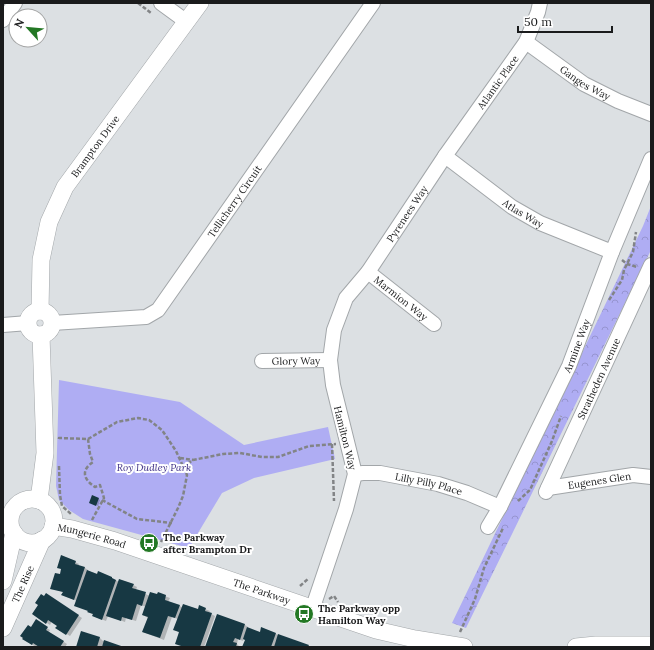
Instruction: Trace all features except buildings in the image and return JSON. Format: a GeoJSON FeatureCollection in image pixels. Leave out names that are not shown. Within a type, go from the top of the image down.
{"type":"FeatureCollection","features":[{"type":"Feature","properties":{"kind":"street"},"geometry":{"type":"LineString","coordinates":[[3,20],[15,3]]}},
{"type":"Feature","properties":{"kind":"street"},"geometry":{"type":"LineString","coordinates":[[161,3],[187,22]]}},
{"type":"Feature","properties":{"kind":"street","name":"Brampton Drive"},"geometry":{"type":"LineString","coordinates":[[40,311],[41,260],[49,222],[65,187],[200,3]]}},
{"type":"Feature","properties":{"kind":"street","name":"Tellicherry Circuit"},"geometry":{"type":"LineString","coordinates":[[47,329],[146,317],[158,310],[373,3]]}},
{"type":"Feature","properties":{"kind":"street","name":"Atlantic Place"},"geometry":{"type":"LineString","coordinates":[[445,156],[526,42],[540,3]]}},
{"type":"Feature","properties":{"kind":"street","name":"Ganges Way"},"geometry":{"type":"LineString","coordinates":[[526,42],[584,84],[618,101],[651,114]]}},
{"type":"Feature","properties":{"kind":"street","name":"Atlas Way"},"geometry":{"type":"LineString","coordinates":[[445,156],[512,206],[540,223],[612,252]]}},
{"type":"Feature","properties":{"kind":"street","name":"Pyrenees Way"},"geometry":{"type":"LineString","coordinates":[[368,272],[445,156]]}},
{"type":"Feature","properties":{"kind":"street","name":"Armine Way"},"geometry":{"type":"LineString","coordinates":[[488,527],[500,507],[569,366],[612,252],[651,159]]}},
{"type":"Feature","properties":{"kind":"street","name":"Stratheden Avenue"},"geometry":{"type":"LineString","coordinates":[[547,490],[650,268]]}},
{"type":"Feature","properties":{"kind":"street","name":"Marmion Way"},"geometry":{"type":"LineString","coordinates":[[368,272],[434,324]]}},
{"type":"Feature","properties":{"kind":"street","name":"Hamilton Way"},"geometry":{"type":"LineString","coordinates":[[313,608],[346,509],[354,474],[333,385],[330,360],[334,330],[346,298],[368,272]]}},
{"type":"Feature","properties":{"kind":"street"},"geometry":{"type":"LineString","coordinates":[[39,500],[45,452],[47,329],[50,315],[43,311],[32,313],[28,324],[32,332],[37,334],[47,329]]}},
{"type":"Feature","properties":{"kind":"street"},"geometry":{"type":"LineString","coordinates":[[3,325],[28,324]]}},
{"type":"Feature","properties":{"kind":"street","name":"Glory Way"},"geometry":{"type":"LineString","coordinates":[[262,361],[330,360]]}},
{"type":"Feature","properties":{"kind":"street","name":"Lilly Pilly Place"},"geometry":{"type":"LineString","coordinates":[[354,474],[380,473],[438,484],[467,493],[500,507]]}},
{"type":"Feature","properties":{"kind":"street","name":"Eugenes Glen"},"geometry":{"type":"LineString","coordinates":[[547,490],[633,475],[651,477]]}},
{"type":"Feature","properties":{"kind":"street"},"geometry":{"type":"LineString","coordinates":[[32,499],[39,500],[45,503],[59,527],[42,540],[36,542],[24,541],[14,534],[7,510],[20,502],[32,499]]}},
{"type":"Feature","properties":{"kind":"street","name":"Mungerie Road"},"geometry":{"type":"LineString","coordinates":[[59,527],[115,541],[177,561]]}},
{"type":"Feature","properties":{"kind":"street","name":"The Rise"},"geometry":{"type":"LineString","coordinates":[[3,581],[14,534]]}},
{"type":"Feature","properties":{"kind":"street","name":"The Rise"},"geometry":{"type":"LineString","coordinates":[[3,628],[42,540]]}},
{"type":"Feature","properties":{"kind":"street","name":"The Parkway"},"geometry":{"type":"LineString","coordinates":[[177,561],[376,630],[415,639],[464,647]]}},
{"type":"Feature","properties":{"kind":"street"},"geometry":{"type":"LineString","coordinates":[[576,647],[596,645],[651,645]]}},
{"type":"Feature","properties":{"kind":"path"},"geometry":{"type":"LineString","coordinates":[[612,252],[627,264],[650,268]]}},
{"type":"Feature","properties":{"kind":"path"},"geometry":{"type":"LineString","coordinates":[[59,445],[59,438],[88,439],[117,422],[138,418],[149,420],[162,430],[176,451],[186,475],[183,496],[172,523],[161,542]]}},
{"type":"Feature","properties":{"kind":"path"},"geometry":{"type":"LineString","coordinates":[[88,439],[90,454],[94,462],[89,465],[85,471],[85,477],[89,483],[95,487],[100,486],[104,498],[92,520]]}},
{"type":"Feature","properties":{"kind":"path"},"geometry":{"type":"LineString","coordinates":[[179,458],[193,460],[223,454],[240,453],[262,457],[278,456],[309,446],[346,442]]}},
{"type":"Feature","properties":{"kind":"path"},"geometry":{"type":"LineString","coordinates":[[332,444],[334,503]]}},
{"type":"Feature","properties":{"kind":"path"},"geometry":{"type":"LineString","coordinates":[[59,459],[60,495],[62,506],[71,514],[59,527]]}},
{"type":"Feature","properties":{"kind":"path"},"geometry":{"type":"LineString","coordinates":[[183,467],[193,460]]}},
{"type":"Feature","properties":{"kind":"path"},"geometry":{"type":"LineString","coordinates":[[102,500],[137,519],[172,523]]}},
{"type":"Feature","properties":{"kind":"path"},"geometry":{"type":"LineString","coordinates":[[300,586],[308,578],[311,571]]}},
{"type":"Feature","properties":{"kind":"green space"},"geometry":{"type":"Polygon","coordinates":[[[651,206],[651,250],[466,628],[452,623],[643,226],[651,206]]]}},
{"type":"Feature","properties":{"kind":"green space","name":"Roy Dudley Park"},"geometry":{"type":"Polygon","coordinates":[[[59,380],[180,402],[244,445],[328,427],[335,459],[254,478],[222,493],[189,548],[83,519],[69,510],[59,500],[56,486],[59,380]]]}},
{"type":"Feature","properties":{"kind":"place","name":"The Parkway after Brampton Dr"},"geometry":{"type":"Point","coordinates":[149,543]}},
{"type":"Feature","properties":{"kind":"place","name":"The Parkway opp Hamilton Way"},"geometry":{"type":"Point","coordinates":[304,614]}}]}
